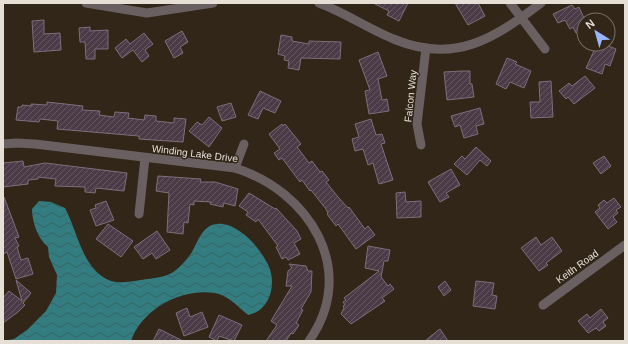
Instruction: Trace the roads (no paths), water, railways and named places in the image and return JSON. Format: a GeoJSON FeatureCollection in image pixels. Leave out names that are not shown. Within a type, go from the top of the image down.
{"type":"FeatureCollection","features":[{"type":"Feature","properties":{"kind":"street"},"geometry":{"type":"LineString","coordinates":[[86,3],[147,12],[213,3]]}},
{"type":"Feature","properties":{"kind":"street"},"geometry":{"type":"LineString","coordinates":[[319,3],[396,41],[426,48],[446,49],[473,44],[499,34],[541,3]]}},
{"type":"Feature","properties":{"kind":"street"},"geometry":{"type":"LineString","coordinates":[[510,3],[545,49]]}},
{"type":"Feature","properties":{"kind":"street","name":"Falcon Way"},"geometry":{"type":"LineString","coordinates":[[421,145],[417,124],[426,48]]}},
{"type":"Feature","properties":{"kind":"street","name":"Winding Lake Drive"},"geometry":{"type":"LineString","coordinates":[[3,144],[35,144],[235,168],[258,176],[288,195],[308,217],[321,241],[328,268],[328,296],[320,322],[309,341]]}},
{"type":"Feature","properties":{"kind":"street"},"geometry":{"type":"LineString","coordinates":[[235,168],[244,144]]}},
{"type":"Feature","properties":{"kind":"street"},"geometry":{"type":"LineString","coordinates":[[139,214],[145,158]]}},
{"type":"Feature","properties":{"kind":"street","name":"Keith Road"},"geometry":{"type":"LineString","coordinates":[[543,305],[625,245]]}},
{"type":"Feature","properties":{"kind":"water"},"geometry":{"type":"Polygon","coordinates":[[[39,201],[51,202],[65,208],[82,249],[93,268],[101,276],[115,282],[130,282],[168,275],[176,270],[187,259],[207,228],[216,224],[230,226],[242,233],[254,243],[270,268],[272,285],[267,301],[263,307],[248,315],[229,299],[220,294],[202,292],[189,294],[164,303],[153,310],[136,330],[131,341],[3,341],[14,339],[27,330],[46,311],[56,293],[57,275],[49,257],[48,247],[41,240],[33,219],[32,209],[39,201]]]}}]}
